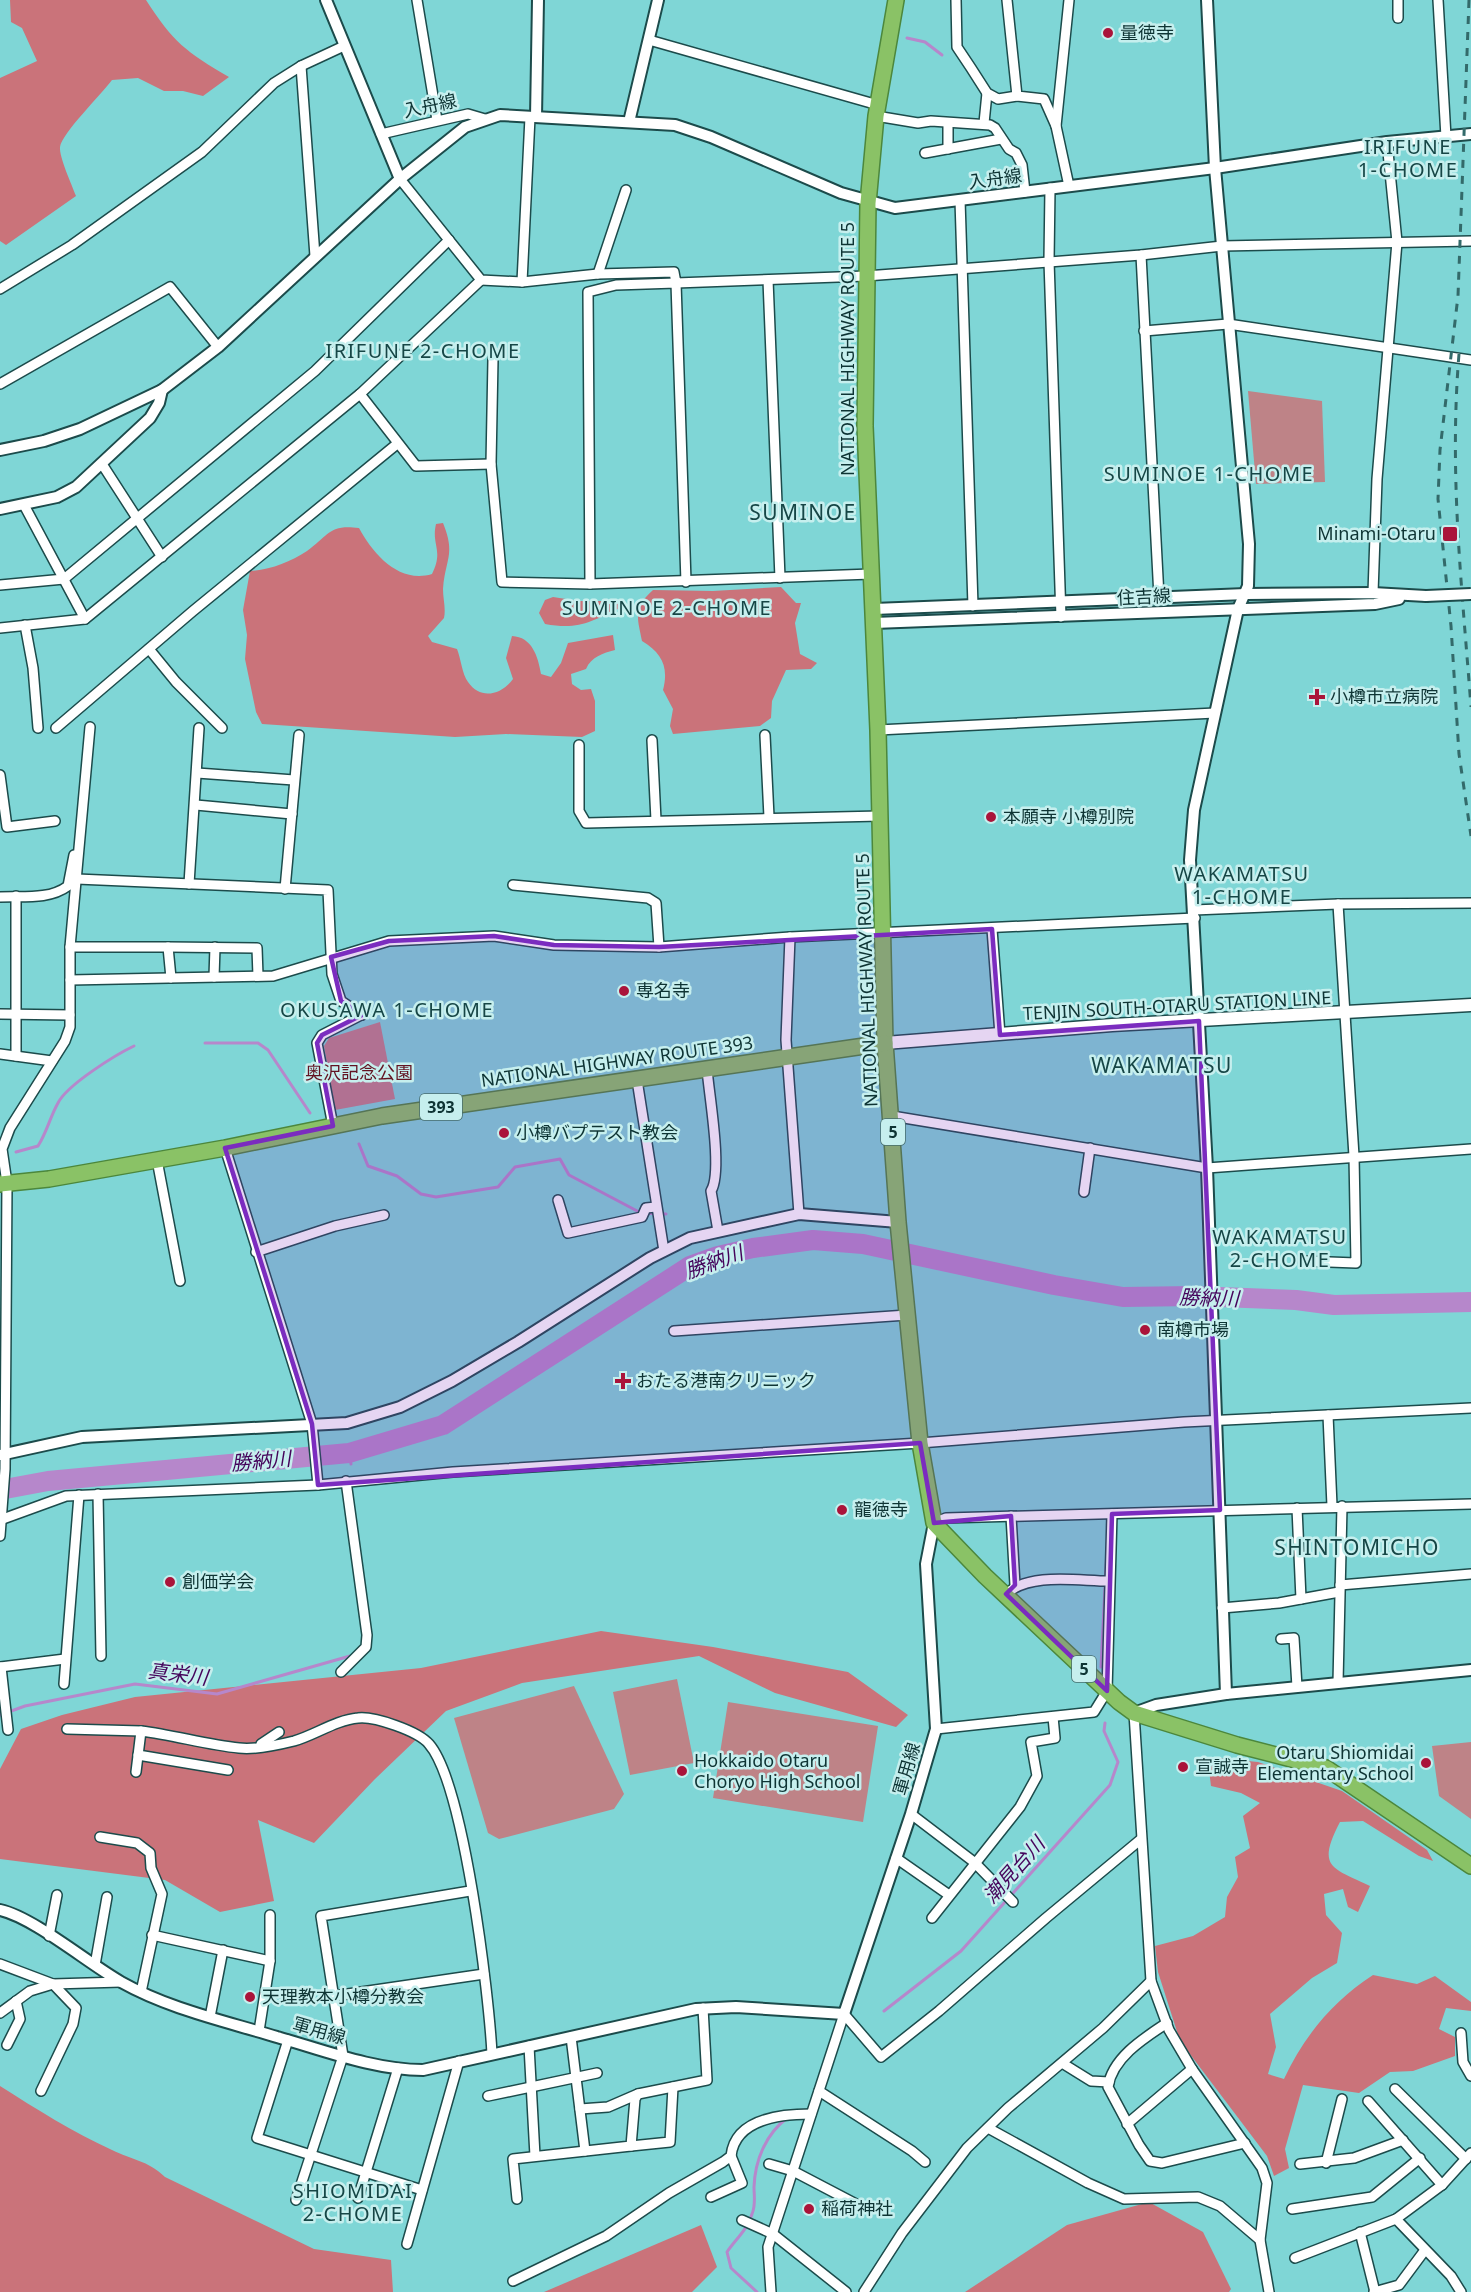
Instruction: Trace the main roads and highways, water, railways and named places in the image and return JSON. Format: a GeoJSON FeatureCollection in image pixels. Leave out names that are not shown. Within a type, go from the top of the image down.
{"type":"FeatureCollection","features":[{"type":"Feature","properties":{"kind":"highway","name":"NATIONAL HIGHWAY ROUTE 5"},"geometry":{"type":"LineString","coordinates":[[896,0],[877,110],[868,203],[865,426],[878,730],[885,1043],[898,1222],[920,1443],[934,1522],[985,1576],[1011,1589],[1107,1691],[1134,1713],[1237,1745],[1326,1768],[1471,1866]]}},
{"type":"Feature","properties":{"kind":"highway","name":"NATIONAL HIGHWAY ROUTE 393"},"geometry":{"type":"LineString","coordinates":[[4,1184],[49,1179],[225,1148],[333,1126],[562,1088],[637,1080],[885,1043]]}},
{"type":"Feature","properties":{"kind":"main road","name":"TENJIN SOUTH-OTARU STATION LINE"},"geometry":{"type":"LineString","coordinates":[[885,1043],[1471,1005]]}},
{"type":"Feature","properties":{"kind":"waterway"},"geometry":{"type":"LineString","coordinates":[[907,38],[925,42],[942,55]]}},
{"type":"Feature","properties":{"kind":"waterway"},"geometry":{"type":"LineString","coordinates":[[205,1043],[258,1043],[268,1050],[310,1113]]}},
{"type":"Feature","properties":{"kind":"waterway"},"geometry":{"type":"LineString","coordinates":[[16,1152],[38,1146],[58,1103],[81,1079],[134,1046]]}},
{"type":"Feature","properties":{"kind":"waterway"},"geometry":{"type":"LineString","coordinates":[[359,1144],[368,1166],[397,1176],[421,1194],[436,1197],[498,1187],[515,1167],[560,1159],[569,1175],[641,1213],[666,1214]]}},
{"type":"Feature","properties":{"kind":"waterway","name":"勝納川"},"geometry":{"type":"LineString","coordinates":[[0,1490],[48,1481],[349,1453],[443,1425],[690,1266],[718,1256],[753,1248],[813,1240],[863,1244],[1054,1285],[1123,1297],[1194,1296],[1296,1300],[1334,1305],[1471,1302]]}},
{"type":"Feature","properties":{"kind":"waterway","name":"真栄川"},"geometry":{"type":"LineString","coordinates":[[349,1453],[351,1464]]}},
{"type":"Feature","properties":{"kind":"waterway","name":"潮見台川"},"geometry":{"type":"LineString","coordinates":[[1101,1667],[1107,1549]]}},
{"type":"Feature","properties":{"kind":"waterway","name":"真栄川"},"geometry":{"type":"LineString","coordinates":[[0,1715],[25,1706],[135,1684],[217,1694],[350,1656]]}},
{"type":"Feature","properties":{"kind":"waterway","name":"潮見台川"},"geometry":{"type":"LineString","coordinates":[[884,2011],[961,1951],[1110,1785],[1118,1762],[1104,1731],[1105,1723]]}},
{"type":"Feature","properties":{"kind":"waterway","name":"潮見台川"},"geometry":{"type":"LineString","coordinates":[[757,2292],[731,2268],[727,2252],[748,2225],[753,2211],[755,2177],[763,2148],[773,2132],[787,2118]]}},
{"type":"Feature","properties":{"kind":"railway"},"geometry":{"type":"LineString","coordinates":[[1469,0],[1458,296],[1440,450],[1438,499],[1451,626],[1459,754],[1471,836]]}},
{"type":"Feature","properties":{"kind":"railway"},"geometry":{"type":"LineString","coordinates":[[1459,354],[1455,443],[1456,487],[1471,707]]}},
{"type":"Feature","properties":{"kind":"place","name":"量徳寺"},"geometry":{"type":"Point","coordinates":[1108,33]}},
{"type":"Feature","properties":{"kind":"place","name":"Minami-Otaru"},"geometry":{"type":"Point","coordinates":[1450,534]}},
{"type":"Feature","properties":{"kind":"place","name":"小樽市立病院"},"geometry":{"type":"Point","coordinates":[1317,697]}},
{"type":"Feature","properties":{"kind":"place","name":"本願寺 小樽別院"},"geometry":{"type":"Point","coordinates":[991,817]}},
{"type":"Feature","properties":{"kind":"place","name":"専名寺"},"geometry":{"type":"Point","coordinates":[624,991]}},
{"type":"Feature","properties":{"kind":"place","name":"小樽バプテスト教会"},"geometry":{"type":"Point","coordinates":[504,1133]}},
{"type":"Feature","properties":{"kind":"place","name":"南樽市場"},"geometry":{"type":"Point","coordinates":[1145,1330]}},
{"type":"Feature","properties":{"kind":"place","name":"おたる港南クリニック"},"geometry":{"type":"Point","coordinates":[623,1381]}},
{"type":"Feature","properties":{"kind":"place","name":"龍徳寺"},"geometry":{"type":"Point","coordinates":[842,1510]}},
{"type":"Feature","properties":{"kind":"place","name":"創価学会"},"geometry":{"type":"Point","coordinates":[170,1582]}},
{"type":"Feature","properties":{"kind":"place","name":"Otaru Shiomidai Elementary School"},"geometry":{"type":"Point","coordinates":[1426,1763]}},
{"type":"Feature","properties":{"kind":"place","name":"宣誠寺"},"geometry":{"type":"Point","coordinates":[1183,1767]}},
{"type":"Feature","properties":{"kind":"place","name":"Hokkaido Otaru Choryo High School"},"geometry":{"type":"Point","coordinates":[682,1771]}},
{"type":"Feature","properties":{"kind":"place","name":"天理教本小樽分教会"},"geometry":{"type":"Point","coordinates":[250,1997]}},
{"type":"Feature","properties":{"kind":"place","name":"稲荷神社"},"geometry":{"type":"Point","coordinates":[809,2209]}},
{"type":"Feature","properties":{"kind":"district","name":"IRIFUNE 1-CHOME"},"geometry":{"type":"Point","coordinates":[1408,158]}},
{"type":"Feature","properties":{"kind":"district","name":"IRIFUNE 2-CHOME"},"geometry":{"type":"Point","coordinates":[423,351]}},
{"type":"Feature","properties":{"kind":"district","name":"SUMINOE 1-CHOME"},"geometry":{"type":"Point","coordinates":[1209,474]}},
{"type":"Feature","properties":{"kind":"district","name":"SUMINOE"},"geometry":{"type":"Point","coordinates":[803,513]}},
{"type":"Feature","properties":{"kind":"district","name":"SUMINOE 2-CHOME"},"geometry":{"type":"Point","coordinates":[667,608]}},
{"type":"Feature","properties":{"kind":"district","name":"WAKAMATSU 1-CHOME"},"geometry":{"type":"Point","coordinates":[1242,886]}},
{"type":"Feature","properties":{"kind":"district","name":"OKUSAWA 1-CHOME"},"geometry":{"type":"Point","coordinates":[387,1010]}},
{"type":"Feature","properties":{"kind":"district","name":"WAKAMATSU"},"geometry":{"type":"Point","coordinates":[1162,1066]}},
{"type":"Feature","properties":{"kind":"district","name":"WAKAMATSU 2-CHOME"},"geometry":{"type":"Point","coordinates":[1280,1248]}},
{"type":"Feature","properties":{"kind":"district","name":"SHINTOMICHO"},"geometry":{"type":"Point","coordinates":[1357,1548]}},
{"type":"Feature","properties":{"kind":"district","name":"SHIOMIDAI 2-CHOME"},"geometry":{"type":"Point","coordinates":[353,2202]}},
{"type":"Feature","properties":{"kind":"park label","name":"奥沢記念公園"},"geometry":{"type":"Point","coordinates":[359,1073]}}]}
